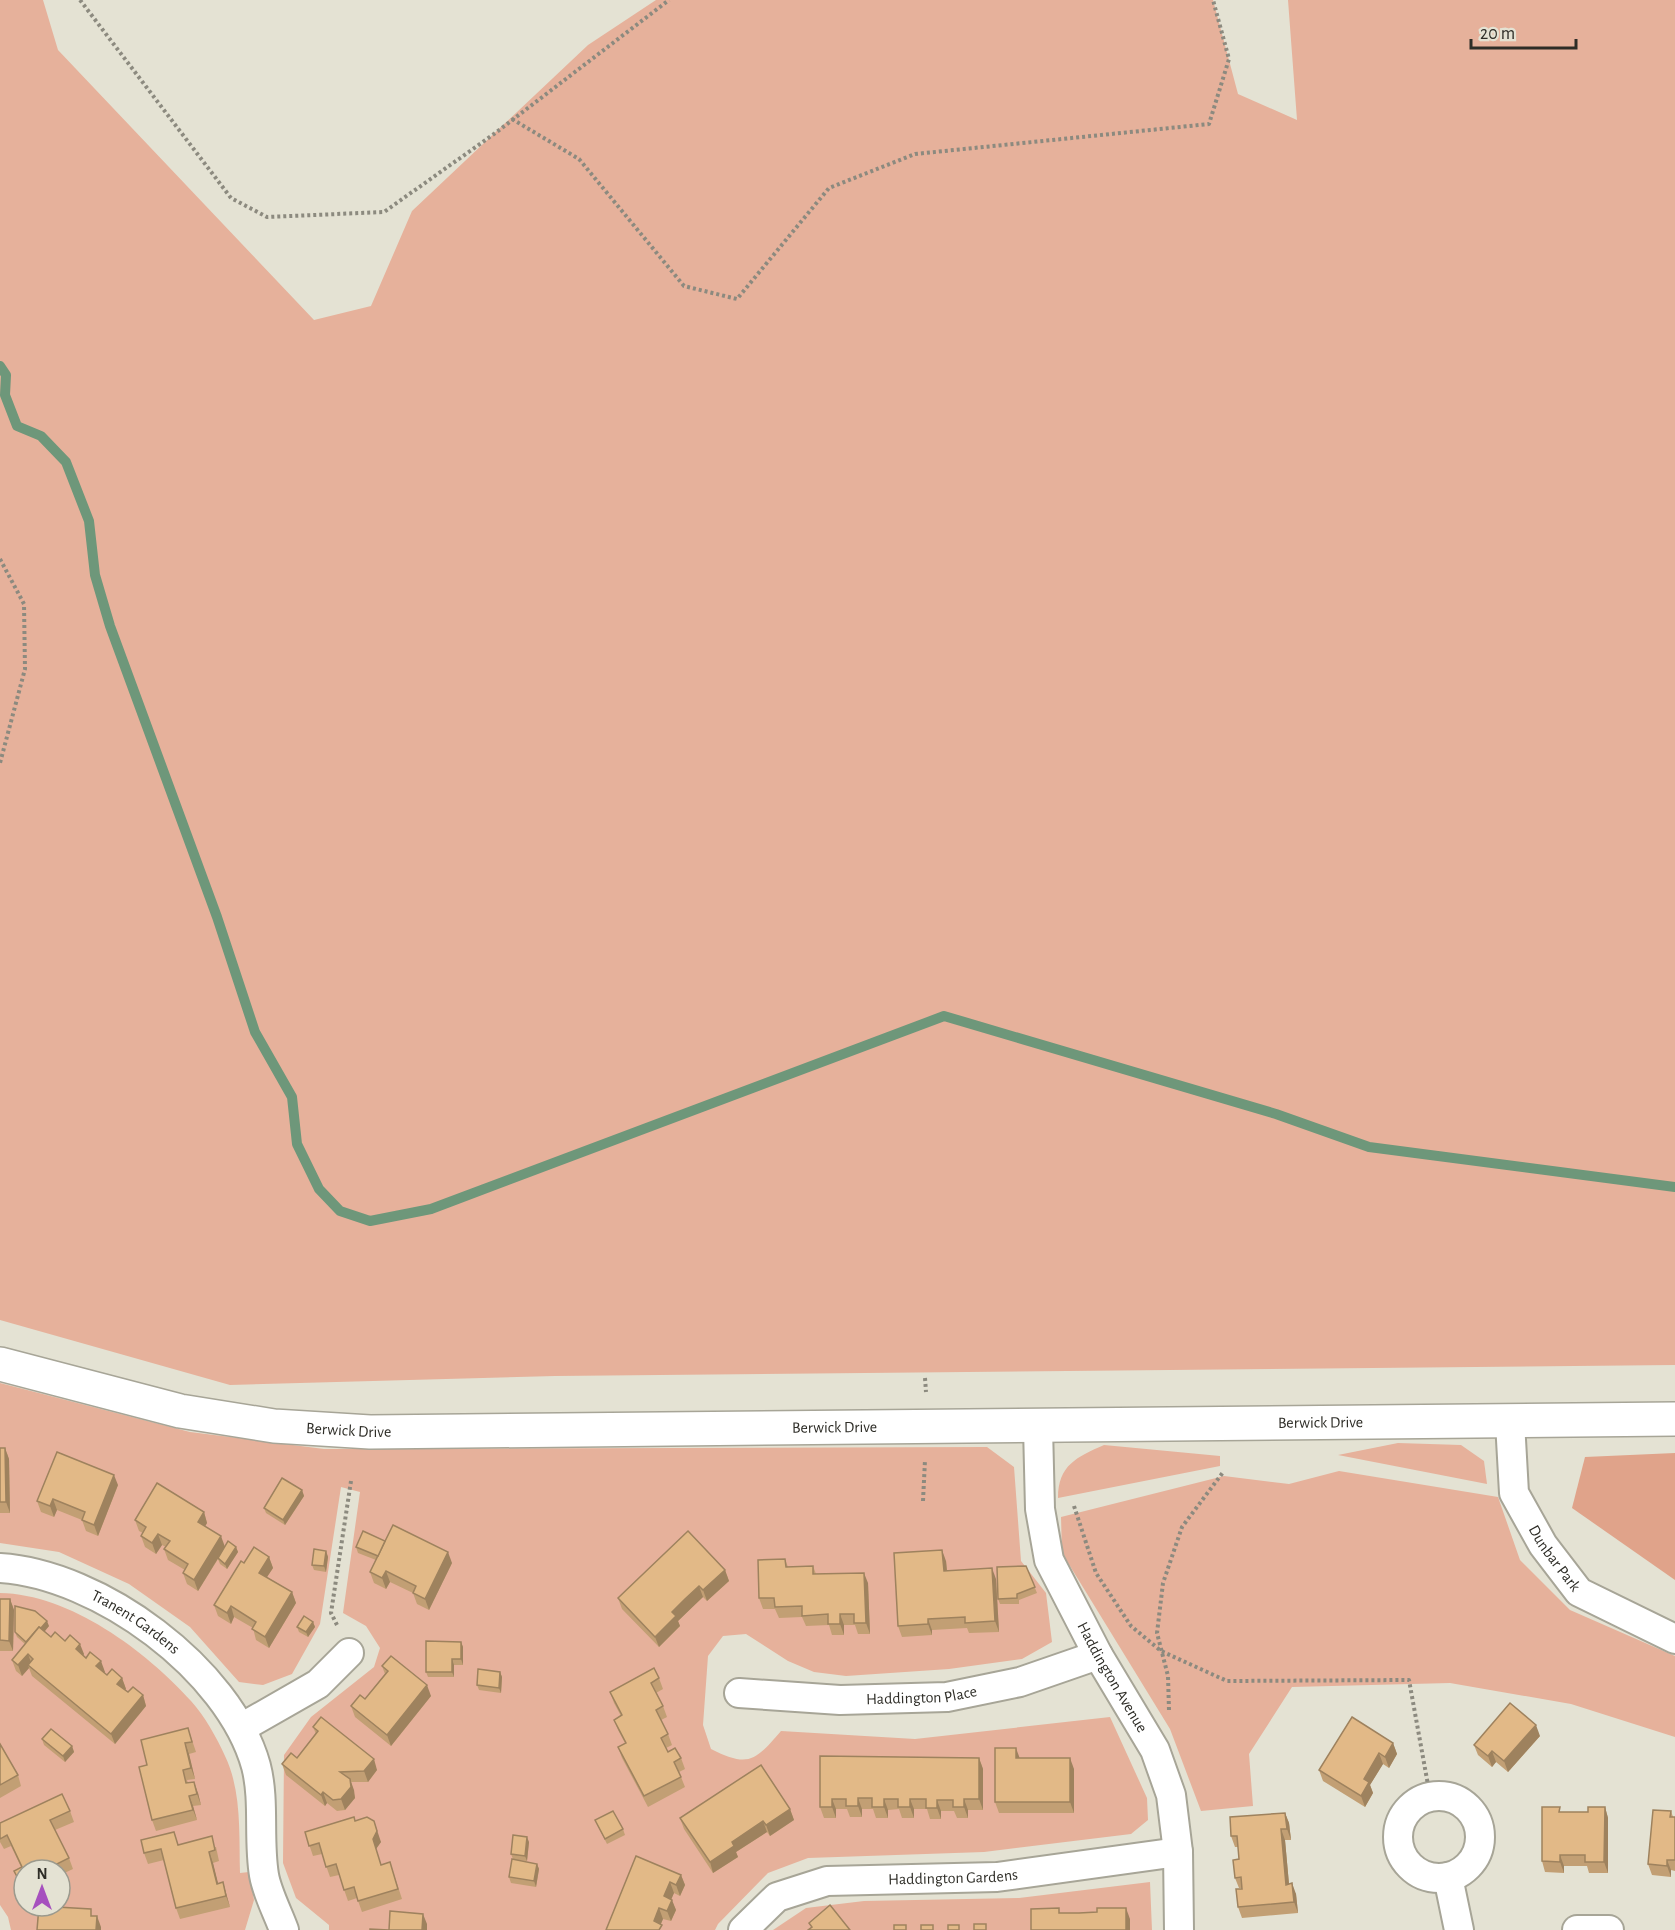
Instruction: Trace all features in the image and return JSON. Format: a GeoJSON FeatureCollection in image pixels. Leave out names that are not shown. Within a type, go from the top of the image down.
{"type":"FeatureCollection","features":[{"type":"Feature","properties":{"kind":"street","name":"Berwick Drive"},"geometry":{"type":"LineString","coordinates":[[0,1364],[180,1411],[274,1426],[370,1432],[1675,1419]]}},
{"type":"Feature","properties":{"kind":"street","name":"Dunbar Park"},"geometry":{"type":"LineString","coordinates":[[1510,1422],[1514,1493],[1543,1545],[1579,1592],[1675,1639]]}},
{"type":"Feature","properties":{"kind":"street","name":"Haddington Avenue"},"geometry":{"type":"LineString","coordinates":[[1038,1427],[1041,1509],[1048,1560],[1098,1655],[1155,1750],[1171,1795],[1178,1852],[1179,1930]]}},
{"type":"Feature","properties":{"kind":"street","name":"Tranent Gardens"},"geometry":{"type":"LineString","coordinates":[[0,1568],[26,1570],[80,1586],[137,1619],[194,1667],[241,1728],[256,1767],[264,1876],[284,1930]]}},
{"type":"Feature","properties":{"kind":"street"},"geometry":{"type":"LineString","coordinates":[[241,1728],[318,1684],[350,1653]]}},
{"type":"Feature","properties":{"kind":"street","name":"Haddington Place"},"geometry":{"type":"LineString","coordinates":[[739,1693],[840,1700],[947,1697],[1020,1682],[1098,1655]]}},
{"type":"Feature","properties":{"kind":"street"},"geometry":{"type":"LineString","coordinates":[[1430,1796],[1448,1796],[1465,1805],[1476,1819],[1481,1837],[1476,1855],[1464,1869],[1448,1877],[1429,1877],[1413,1869],[1401,1854],[1397,1836],[1402,1818],[1413,1804],[1430,1796]]}},
{"type":"Feature","properties":{"kind":"street","name":"Haddington Gardens"},"geometry":{"type":"LineString","coordinates":[[743,1930],[777,1897],[827,1881],[997,1877],[1178,1852]]}},
{"type":"Feature","properties":{"kind":"street"},"geometry":{"type":"LineString","coordinates":[[1448,1877],[1458,1930]]}},
{"type":"Feature","properties":{"kind":"street"},"geometry":{"type":"LineString","coordinates":[[1577,1930],[1609,1930]]}},
{"type":"Feature","properties":{"kind":"path"},"geometry":{"type":"LineString","coordinates":[[80,0],[231,198],[267,217],[384,212],[669,0]]}},
{"type":"Feature","properties":{"kind":"path"},"geometry":{"type":"LineString","coordinates":[[512,119],[579,159],[684,286],[737,300],[829,188],[915,154],[1209,124],[1229,59],[1213,0]]}},
{"type":"Feature","properties":{"kind":"path"},"geometry":{"type":"LineString","coordinates":[[0,558],[24,604],[25,669],[0,763]]}},
{"type":"Feature","properties":{"kind":"path"},"geometry":{"type":"LineString","coordinates":[[1155,1750],[1170,1729],[1168,1676],[1157,1633],[1162,1584],[1182,1527],[1224,1471]]}},
{"type":"Feature","properties":{"kind":"path"},"geometry":{"type":"LineString","coordinates":[[350,1653],[332,1613],[351,1481]]}},
{"type":"Feature","properties":{"kind":"path"},"geometry":{"type":"LineString","coordinates":[[1073,1502],[1096,1573],[1131,1626],[1161,1652],[1227,1681],[1409,1680],[1430,1796]]}},
{"type":"Feature","properties":{"kind":"shaded area"},"geometry":{"type":"Polygon","coordinates":[[[0,0],[43,0],[58,50],[314,320],[371,306],[412,211],[588,45],[656,0],[1213,0],[1238,94],[1297,120],[1288,0],[1675,0],[1675,1365],[555,1376],[230,1385],[0,1320],[0,0]]]}},
{"type":"Feature","properties":{"kind":"shaded area"},"geometry":{"type":"Polygon","coordinates":[[[0,1383],[190,1432],[324,1449],[987,1447],[1014,1467],[1021,1561],[1046,1593],[1052,1642],[1022,1659],[949,1669],[846,1676],[814,1672],[788,1661],[746,1634],[723,1636],[708,1656],[703,1725],[711,1749],[743,1760],[757,1755],[781,1731],[915,1739],[1110,1717],[1147,1798],[1148,1820],[1131,1834],[984,1852],[808,1858],[768,1873],[718,1924],[715,1930],[329,1930],[329,1925],[296,1898],[283,1863],[284,1755],[311,1717],[374,1667],[380,1648],[366,1626],[343,1613],[360,1492],[341,1487],[320,1624],[292,1674],[263,1685],[239,1682],[190,1627],[129,1584],[59,1552],[0,1543],[0,1383]]]}},
{"type":"Feature","properties":{"kind":"shaded area"},"geometry":{"type":"Polygon","coordinates":[[[1398,1443],[1461,1445],[1484,1461],[1487,1484],[1338,1455],[1398,1443]]]}},
{"type":"Feature","properties":{"kind":"shaded area"},"geometry":{"type":"Polygon","coordinates":[[[1104,1445],[1220,1456],[1220,1466],[1058,1498],[1061,1477],[1065,1470],[1078,1458],[1104,1445]]]}},
{"type":"Feature","properties":{"kind":"shaded area"},"geometry":{"type":"Polygon","coordinates":[[[1675,1453],[1675,1580],[1572,1508],[1585,1457],[1675,1453]]]}},
{"type":"Feature","properties":{"kind":"shaded area"},"geometry":{"type":"Polygon","coordinates":[[[1339,1471],[1498,1497],[1520,1560],[1570,1610],[1675,1656],[1675,1737],[1571,1704],[1450,1683],[1292,1687],[1249,1754],[1253,1806],[1201,1811],[1170,1729],[1062,1553],[1061,1517],[1224,1476],[1289,1484],[1339,1471]]]}},
{"type":"Feature","properties":{"kind":"shaded area"},"geometry":{"type":"Polygon","coordinates":[[[0,1593],[26,1596],[53,1603],[105,1629],[152,1663],[196,1707],[214,1734],[230,1770],[237,1799],[240,1873],[249,1872],[254,1900],[245,1930],[11,1930],[8,1917],[0,1905],[0,1593]]]}},
{"type":"Feature","properties":{"kind":"shaded area"},"geometry":{"type":"Polygon","coordinates":[[[1150,1882],[1152,1930],[773,1930],[806,1908],[864,1901],[1019,1898],[1150,1882]]]}},
{"type":"Feature","properties":{"kind":"building"},"geometry":{"type":"Polygon","coordinates":[[[0,1448],[5,1448],[6,1502],[0,1502],[0,1448]]]}},
{"type":"Feature","properties":{"kind":"building"},"geometry":{"type":"Polygon","coordinates":[[[57,1452],[114,1475],[94,1525],[82,1520],[85,1512],[53,1499],[50,1506],[37,1501],[57,1452]]]}},
{"type":"Feature","properties":{"kind":"building"},"geometry":{"type":"Polygon","coordinates":[[[282,1478],[302,1490],[283,1520],[264,1508],[282,1478]]]}},
{"type":"Feature","properties":{"kind":"building"},"geometry":{"type":"Polygon","coordinates":[[[157,1483],[204,1512],[198,1522],[221,1536],[194,1580],[183,1573],[188,1564],[164,1549],[170,1541],[158,1534],[152,1543],[141,1536],[146,1527],[135,1520],[157,1483]]]}},
{"type":"Feature","properties":{"kind":"building"},"geometry":{"type":"Polygon","coordinates":[[[393,1525],[448,1552],[425,1599],[413,1593],[416,1586],[386,1571],[382,1578],[370,1572],[393,1525]]]}},
{"type":"Feature","properties":{"kind":"building"},"geometry":{"type":"Polygon","coordinates":[[[363,1531],[385,1541],[378,1556],[356,1547],[363,1531]]]}},
{"type":"Feature","properties":{"kind":"building"},"geometry":{"type":"Polygon","coordinates":[[[688,1531],[725,1570],[703,1590],[699,1586],[685,1599],[672,1612],[676,1616],[655,1637],[618,1598],[688,1531]]]}},
{"type":"Feature","properties":{"kind":"building"},"geometry":{"type":"Polygon","coordinates":[[[228,1541],[236,1547],[225,1564],[218,1558],[228,1541]]]}},
{"type":"Feature","properties":{"kind":"building"},"geometry":{"type":"Polygon","coordinates":[[[254,1547],[269,1557],[259,1573],[292,1592],[265,1637],[252,1629],[256,1622],[231,1606],[227,1613],[214,1605],[241,1561],[244,1563],[254,1547]]]}},
{"type":"Feature","properties":{"kind":"building"},"geometry":{"type":"Polygon","coordinates":[[[314,1549],[326,1551],[324,1566],[312,1565],[314,1549]]]}},
{"type":"Feature","properties":{"kind":"building"},"geometry":{"type":"Polygon","coordinates":[[[942,1550],[944,1571],[992,1568],[995,1621],[965,1623],[965,1617],[928,1619],[928,1624],[898,1626],[894,1553],[942,1550]]]}},
{"type":"Feature","properties":{"kind":"building"},"geometry":{"type":"Polygon","coordinates":[[[785,1559],[786,1567],[813,1566],[813,1574],[864,1573],[866,1623],[854,1623],[854,1614],[840,1614],[840,1624],[828,1624],[828,1614],[802,1616],[802,1606],[775,1607],[774,1598],[759,1598],[758,1560],[785,1559]]]}},
{"type":"Feature","properties":{"kind":"building"},"geometry":{"type":"Polygon","coordinates":[[[1026,1566],[1035,1587],[1017,1594],[1017,1598],[998,1599],[997,1567],[1026,1566]]]}},
{"type":"Feature","properties":{"kind":"building"},"geometry":{"type":"Polygon","coordinates":[[[0,1599],[10,1599],[9,1641],[0,1640],[0,1599]]]}},
{"type":"Feature","properties":{"kind":"building"},"geometry":{"type":"Polygon","coordinates":[[[15,1606],[35,1611],[47,1621],[26,1642],[15,1632],[15,1606]]]}},
{"type":"Feature","properties":{"kind":"building"},"geometry":{"type":"Polygon","coordinates":[[[304,1616],[313,1622],[306,1632],[297,1627],[304,1616]]]}},
{"type":"Feature","properties":{"kind":"building"},"geometry":{"type":"Polygon","coordinates":[[[39,1627],[51,1637],[55,1632],[65,1641],[70,1635],[80,1644],[76,1649],[86,1658],[90,1652],[101,1661],[96,1666],[107,1675],[112,1669],[122,1678],[117,1684],[128,1692],[133,1687],[143,1695],[111,1734],[28,1665],[33,1659],[28,1654],[18,1665],[12,1660],[39,1627]]]}},
{"type":"Feature","properties":{"kind":"building"},"geometry":{"type":"Polygon","coordinates":[[[426,1641],[461,1642],[461,1659],[452,1659],[452,1672],[426,1672],[426,1641]]]}},
{"type":"Feature","properties":{"kind":"building"},"geometry":{"type":"Polygon","coordinates":[[[391,1656],[427,1685],[387,1735],[351,1706],[360,1695],[365,1699],[388,1671],[382,1666],[391,1656]]]}},
{"type":"Feature","properties":{"kind":"building"},"geometry":{"type":"Polygon","coordinates":[[[654,1668],[659,1678],[651,1683],[663,1706],[656,1710],[668,1734],[661,1738],[668,1752],[675,1748],[681,1758],[674,1762],[681,1777],[644,1796],[618,1747],[626,1743],[614,1720],[622,1715],[610,1692],[654,1668]]]}},
{"type":"Feature","properties":{"kind":"building"},"geometry":{"type":"Polygon","coordinates":[[[478,1669],[500,1672],[499,1688],[477,1685],[478,1669]]]}},
{"type":"Feature","properties":{"kind":"building"},"geometry":{"type":"Polygon","coordinates":[[[1510,1703],[1536,1725],[1504,1761],[1492,1751],[1488,1756],[1474,1745],[1510,1703]]]}},
{"type":"Feature","properties":{"kind":"building"},"geometry":{"type":"Polygon","coordinates":[[[321,1717],[374,1759],[364,1771],[340,1772],[350,1779],[351,1787],[341,1799],[333,1800],[323,1792],[321,1795],[282,1764],[291,1753],[297,1758],[318,1731],[313,1727],[321,1717]]]}},
{"type":"Feature","properties":{"kind":"building"},"geometry":{"type":"Polygon","coordinates":[[[1352,1717],[1393,1743],[1385,1757],[1379,1753],[1364,1779],[1369,1782],[1361,1796],[1319,1770],[1352,1717]]]}},
{"type":"Feature","properties":{"kind":"building"},"geometry":{"type":"Polygon","coordinates":[[[188,1728],[192,1742],[185,1743],[191,1768],[183,1770],[186,1783],[194,1782],[197,1794],[189,1796],[193,1810],[152,1820],[139,1767],[147,1765],[141,1740],[188,1728]]]}},
{"type":"Feature","properties":{"kind":"building"},"geometry":{"type":"Polygon","coordinates":[[[51,1729],[72,1746],[63,1756],[42,1739],[51,1729]]]}},
{"type":"Feature","properties":{"kind":"building"},"geometry":{"type":"Polygon","coordinates":[[[0,1744],[18,1775],[0,1785],[0,1744]]]}},
{"type":"Feature","properties":{"kind":"building"},"geometry":{"type":"Polygon","coordinates":[[[995,1748],[1016,1748],[1016,1758],[1070,1758],[1070,1802],[995,1802],[995,1748]]]}},
{"type":"Feature","properties":{"kind":"building"},"geometry":{"type":"Polygon","coordinates":[[[820,1756],[979,1758],[979,1799],[964,1799],[964,1807],[953,1807],[953,1800],[937,1800],[937,1808],[926,1808],[926,1799],[910,1799],[910,1807],[898,1807],[898,1799],[884,1799],[884,1807],[872,1807],[872,1798],[858,1798],[858,1806],[846,1806],[846,1799],[832,1799],[832,1807],[820,1807],[820,1756]]]}},
{"type":"Feature","properties":{"kind":"building"},"geometry":{"type":"Polygon","coordinates":[[[761,1765],[790,1809],[766,1825],[763,1821],[732,1842],[734,1846],[710,1862],[680,1818],[761,1765]]]}},
{"type":"Feature","properties":{"kind":"building"},"geometry":{"type":"Polygon","coordinates":[[[62,1794],[70,1811],[50,1820],[69,1858],[18,1858],[7,1835],[0,1839],[0,1823],[62,1794]]]}},
{"type":"Feature","properties":{"kind":"building"},"geometry":{"type":"Polygon","coordinates":[[[1542,1807],[1560,1807],[1559,1812],[1588,1812],[1588,1807],[1605,1807],[1604,1862],[1585,1862],[1585,1855],[1560,1855],[1560,1862],[1542,1861],[1542,1807]]]}},
{"type":"Feature","properties":{"kind":"building"},"geometry":{"type":"Polygon","coordinates":[[[1653,1810],[1671,1811],[1670,1817],[1675,1817],[1675,1860],[1667,1860],[1667,1866],[1648,1864],[1653,1810]]]}},
{"type":"Feature","properties":{"kind":"building"},"geometry":{"type":"Polygon","coordinates":[[[613,1811],[623,1829],[605,1839],[595,1820],[613,1811]]]}},
{"type":"Feature","properties":{"kind":"building"},"geometry":{"type":"Polygon","coordinates":[[[1285,1813],[1287,1829],[1281,1829],[1286,1885],[1292,1883],[1294,1902],[1238,1907],[1236,1889],[1242,1889],[1241,1877],[1235,1878],[1233,1860],[1239,1859],[1237,1836],[1231,1836],[1230,1817],[1285,1813]]]}},
{"type":"Feature","properties":{"kind":"building"},"geometry":{"type":"Polygon","coordinates":[[[354,1817],[355,1821],[367,1817],[374,1821],[377,1831],[373,1839],[381,1865],[390,1862],[398,1889],[358,1901],[354,1887],[344,1890],[336,1864],[326,1867],[319,1843],[309,1846],[305,1832],[354,1817]]]}},
{"type":"Feature","properties":{"kind":"building"},"geometry":{"type":"Polygon","coordinates":[[[174,1832],[178,1845],[212,1836],[215,1850],[209,1852],[217,1884],[223,1882],[226,1896],[176,1908],[161,1849],[144,1853],[141,1840],[174,1832]]]}},
{"type":"Feature","properties":{"kind":"building"},"geometry":{"type":"Polygon","coordinates":[[[513,1835],[527,1837],[525,1856],[511,1854],[513,1835]]]}},
{"type":"Feature","properties":{"kind":"building"},"geometry":{"type":"Polygon","coordinates":[[[636,1856],[681,1875],[676,1885],[670,1882],[664,1896],[672,1900],[667,1911],[659,1908],[654,1921],[662,1925],[659,1930],[606,1930],[636,1856]]]}},
{"type":"Feature","properties":{"kind":"building"},"geometry":{"type":"Polygon","coordinates":[[[512,1859],[537,1864],[534,1881],[509,1877],[512,1859]]]}},
{"type":"Feature","properties":{"kind":"building"},"geometry":{"type":"Polygon","coordinates":[[[830,1905],[850,1930],[808,1930],[812,1927],[809,1923],[830,1905]]]}},
{"type":"Feature","properties":{"kind":"building"},"geometry":{"type":"Polygon","coordinates":[[[72,1908],[91,1909],[91,1916],[97,1916],[96,1930],[37,1930],[38,1918],[72,1918],[72,1908]]]}},
{"type":"Feature","properties":{"kind":"building"},"geometry":{"type":"Polygon","coordinates":[[[1059,1908],[1059,1913],[1079,1913],[1097,1912],[1097,1908],[1126,1908],[1126,1930],[1031,1930],[1031,1909],[1059,1908]]]}},
{"type":"Feature","properties":{"kind":"building"},"geometry":{"type":"Polygon","coordinates":[[[390,1911],[423,1914],[422,1930],[389,1930],[390,1911]]]}},
{"type":"Feature","properties":{"kind":"building"},"geometry":{"type":"Polygon","coordinates":[[[974,1924],[986,1924],[986,1930],[974,1930],[974,1924]]]}},
{"type":"Feature","properties":{"kind":"building"},"geometry":{"type":"Polygon","coordinates":[[[894,1925],[906,1925],[906,1930],[894,1930],[894,1925]]]}},
{"type":"Feature","properties":{"kind":"building"},"geometry":{"type":"Polygon","coordinates":[[[921,1925],[933,1925],[933,1930],[921,1930],[921,1925]]]}},
{"type":"Feature","properties":{"kind":"building"},"geometry":{"type":"Polygon","coordinates":[[[948,1925],[959,1925],[959,1930],[948,1930],[948,1925]]]}},
{"type":"Feature","properties":{"kind":"waterway"},"geometry":{"type":"LineString","coordinates":[[0,366],[6,375],[5,395],[17,426],[41,436],[66,462],[89,521],[95,575],[110,626],[217,917],[255,1032],[292,1097],[297,1144],[319,1189],[340,1211],[370,1221],[431,1209],[944,1016],[1276,1114],[1369,1147],[1675,1187]]}}]}
